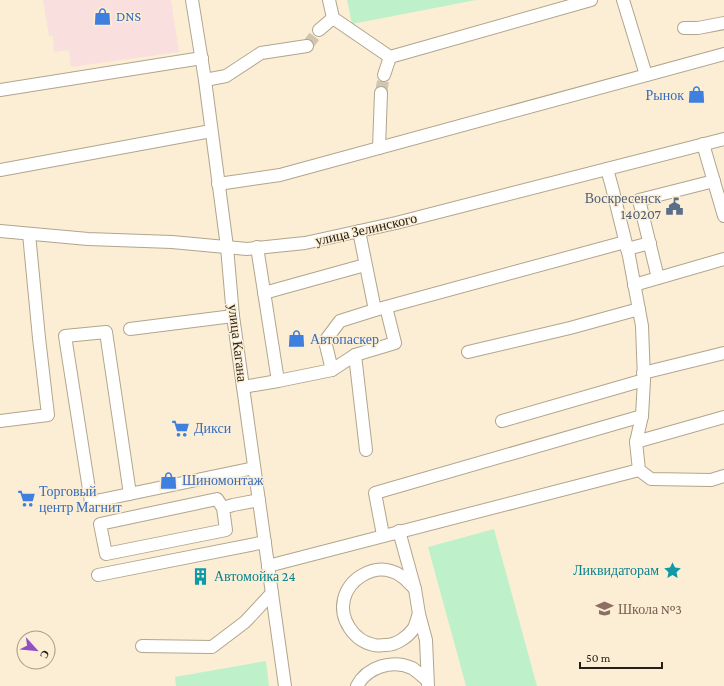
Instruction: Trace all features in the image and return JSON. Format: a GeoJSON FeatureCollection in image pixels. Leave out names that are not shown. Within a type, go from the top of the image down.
{"type":"FeatureCollection","features":[{"type":"Feature","properties":{"kind":"street","name":"улица Кагана"},"geometry":{"type":"LineString","coordinates":[[192,0],[212,131],[227,247],[233,316],[284,686]]}},
{"type":"Feature","properties":{"kind":"street"},"geometry":{"type":"LineString","coordinates":[[329,0],[333,18],[390,57]]}},
{"type":"Feature","properties":{"kind":"street"},"geometry":{"type":"LineString","coordinates":[[390,57],[591,0]]}},
{"type":"Feature","properties":{"kind":"street"},"geometry":{"type":"LineString","coordinates":[[623,0],[646,76]]}},
{"type":"Feature","properties":{"kind":"street"},"geometry":{"type":"LineString","coordinates":[[319,30],[333,18]]}},
{"type":"Feature","properties":{"kind":"street"},"geometry":{"type":"LineString","coordinates":[[684,28],[698,28],[724,23]]}},
{"type":"Feature","properties":{"kind":"street"},"geometry":{"type":"LineString","coordinates":[[205,80],[226,76],[261,53],[307,46]]}},
{"type":"Feature","properties":{"kind":"street"},"geometry":{"type":"LineString","coordinates":[[218,184],[280,174],[724,54]]}},
{"type":"Feature","properties":{"kind":"street"},"geometry":{"type":"LineString","coordinates":[[384,75],[390,57]]}},
{"type":"Feature","properties":{"kind":"street"},"geometry":{"type":"LineString","coordinates":[[0,90],[202,58]]}},
{"type":"Feature","properties":{"kind":"street"},"geometry":{"type":"LineString","coordinates":[[379,148],[381,93]]}},
{"type":"Feature","properties":{"kind":"street"},"geometry":{"type":"LineString","coordinates":[[0,170],[212,131]]}},
{"type":"Feature","properties":{"kind":"street","name":"улица Зелинского"},"geometry":{"type":"LineString","coordinates":[[0,231],[88,239],[172,242],[247,249],[305,243],[396,224],[724,139]]}},
{"type":"Feature","properties":{"kind":"street"},"geometry":{"type":"LineString","coordinates":[[703,144],[724,216]]}},
{"type":"Feature","properties":{"kind":"street"},"geometry":{"type":"LineString","coordinates":[[607,169],[626,246],[642,326],[644,377],[642,416],[636,442],[639,470],[651,479],[711,480],[724,476]]}},
{"type":"Feature","properties":{"kind":"street"},"geometry":{"type":"LineString","coordinates":[[658,278],[639,200],[714,181]]}},
{"type":"Feature","properties":{"kind":"street"},"geometry":{"type":"LineString","coordinates":[[243,387],[332,370],[355,355],[395,344],[380,308],[366,265],[359,232]]}},
{"type":"Feature","properties":{"kind":"street"},"geometry":{"type":"LineString","coordinates":[[0,421],[48,415],[29,234]]}},
{"type":"Feature","properties":{"kind":"street"},"geometry":{"type":"LineString","coordinates":[[332,370],[325,341],[340,321],[380,308],[626,246],[650,243]]}},
{"type":"Feature","properties":{"kind":"street"},"geometry":{"type":"LineString","coordinates":[[257,247],[278,381]]}},
{"type":"Feature","properties":{"kind":"street"},"geometry":{"type":"LineString","coordinates":[[634,285],[724,259]]}},
{"type":"Feature","properties":{"kind":"street"},"geometry":{"type":"LineString","coordinates":[[264,293],[366,265]]}},
{"type":"Feature","properties":{"kind":"street"},"geometry":{"type":"LineString","coordinates":[[468,352],[570,328],[639,309]]}},
{"type":"Feature","properties":{"kind":"street"},"geometry":{"type":"LineString","coordinates":[[130,329],[233,316]]}},
{"type":"Feature","properties":{"kind":"street"},"geometry":{"type":"LineString","coordinates":[[130,494],[106,332],[65,336],[91,502],[130,494],[254,468]]}},
{"type":"Feature","properties":{"kind":"street"},"geometry":{"type":"LineString","coordinates":[[502,421],[724,353]]}},
{"type":"Feature","properties":{"kind":"street"},"geometry":{"type":"LineString","coordinates":[[355,355],[366,450]]}},
{"type":"Feature","properties":{"kind":"street"},"geometry":{"type":"LineString","coordinates":[[383,535],[375,493],[642,416]]}},
{"type":"Feature","properties":{"kind":"street"},"geometry":{"type":"LineString","coordinates":[[636,442],[724,417]]}},
{"type":"Feature","properties":{"kind":"street"},"geometry":{"type":"LineString","coordinates":[[268,566],[383,535],[639,470]]}},
{"type":"Feature","properties":{"kind":"street"},"geometry":{"type":"LineString","coordinates":[[217,499],[223,508],[226,530],[106,554],[100,524],[217,499]]}},
{"type":"Feature","properties":{"kind":"street"},"geometry":{"type":"LineString","coordinates":[[223,508],[259,500]]}},
{"type":"Feature","properties":{"kind":"street"},"geometry":{"type":"LineString","coordinates":[[399,531],[415,589],[419,614],[426,640],[428,683]]}},
{"type":"Feature","properties":{"kind":"street"},"geometry":{"type":"LineString","coordinates":[[98,575],[265,542]]}},
{"type":"Feature","properties":{"kind":"street"},"geometry":{"type":"LineString","coordinates":[[415,589],[405,578],[391,571],[376,570],[362,575],[350,585],[344,599],[344,614],[349,628],[360,639],[374,645],[389,645],[403,639],[414,628],[419,614]]}},
{"type":"Feature","properties":{"kind":"street"},"geometry":{"type":"LineString","coordinates":[[142,646],[212,647],[245,622],[272,593]]}},
{"type":"Feature","properties":{"kind":"street"},"geometry":{"type":"LineString","coordinates":[[357,686],[361,679],[376,667],[394,664],[413,668],[428,683]]}},
{"type":"Feature","properties":{"kind":"shaded area"},"geometry":{"type":"Polygon","coordinates":[[[43,0],[171,0],[179,52],[71,67],[69,50],[54,52],[53,36],[49,36],[43,0]]]}},
{"type":"Feature","properties":{"kind":"green space"},"geometry":{"type":"Polygon","coordinates":[[[347,0],[476,0],[352,24],[347,0]]]}},
{"type":"Feature","properties":{"kind":"green space"},"geometry":{"type":"Polygon","coordinates":[[[494,529],[537,686],[466,686],[428,547],[494,529]]]}},
{"type":"Feature","properties":{"kind":"green space"},"geometry":{"type":"Polygon","coordinates":[[[266,661],[269,686],[176,686],[175,677],[266,661]]]}},
{"type":"Feature","properties":{"kind":"tunnel"},"geometry":{"type":"LineString","coordinates":[[307,46],[319,30]]}},
{"type":"Feature","properties":{"kind":"tunnel"},"geometry":{"type":"LineString","coordinates":[[381,93],[384,75]]}},
{"type":"Feature","properties":{"kind":"place","name":"DNS"},"geometry":{"type":"Point","coordinates":[103,16]}},
{"type":"Feature","properties":{"kind":"place","name":"Рынок"},"geometry":{"type":"Point","coordinates":[697,95]}},
{"type":"Feature","properties":{"kind":"place","name":"Воскресенск 140207"},"geometry":{"type":"Point","coordinates":[674,206]}},
{"type":"Feature","properties":{"kind":"place","name":"Автопаскер"},"geometry":{"type":"Point","coordinates":[297,339]}},
{"type":"Feature","properties":{"kind":"place","name":"Дикси"},"geometry":{"type":"Point","coordinates":[181,428]}},
{"type":"Feature","properties":{"kind":"place","name":"Шиномонтаж"},"geometry":{"type":"Point","coordinates":[169,480]}},
{"type":"Feature","properties":{"kind":"place","name":"Торговый центр Магнит"},"geometry":{"type":"Point","coordinates":[26,499]}},
{"type":"Feature","properties":{"kind":"place","name":"Ликвидаторам"},"geometry":{"type":"Point","coordinates":[672,570]}},
{"type":"Feature","properties":{"kind":"place","name":"Автомойка 24"},"geometry":{"type":"Point","coordinates":[201,576]}},
{"type":"Feature","properties":{"kind":"place","name":"Школа №3"},"geometry":{"type":"Point","coordinates":[605,609]}}]}
